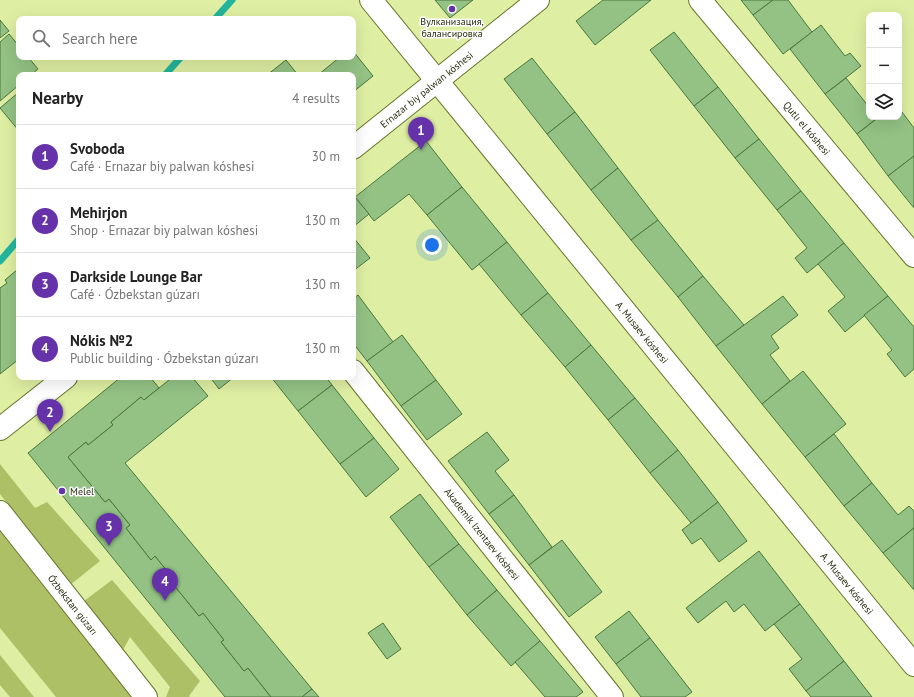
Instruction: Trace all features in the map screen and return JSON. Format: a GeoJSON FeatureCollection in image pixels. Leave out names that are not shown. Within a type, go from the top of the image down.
{"type":"FeatureCollection","features":[{"type":"Feature","properties":{"kind":"street","name":"A. Musaev kóshesi"},"geometry":{"type":"LineString","coordinates":[[371,0],[914,665]]}},
{"type":"Feature","properties":{"kind":"street","name":"Ernazar biy palwan kóshesi"},"geometry":{"type":"LineString","coordinates":[[356,146],[435,80],[538,0]]}},
{"type":"Feature","properties":{"kind":"street","name":"Qutlı el kóshesi"},"geometry":{"type":"LineString","coordinates":[[700,0],[914,256]]}},
{"type":"Feature","properties":{"kind":"street","name":"Akademik Izentaev kóshesi"},"geometry":{"type":"LineString","coordinates":[[356,375],[612,697]]}},
{"type":"Feature","properties":{"kind":"street"},"geometry":{"type":"LineString","coordinates":[[0,429],[62,380]]}},
{"type":"Feature","properties":{"kind":"street","name":"Ózbekstan gúzarı"},"geometry":{"type":"LineString","coordinates":[[0,512],[146,697]]}},
{"type":"Feature","properties":{"kind":"green space"},"geometry":{"type":"Polygon","coordinates":[[[0,464],[35,508],[47,502],[100,561],[70,585],[0,494],[0,464]]]}},
{"type":"Feature","properties":{"kind":"green space"},"geometry":{"type":"Polygon","coordinates":[[[0,528],[136,697],[56,697],[0,628],[0,528]]]}},
{"type":"Feature","properties":{"kind":"green space"},"geometry":{"type":"Polygon","coordinates":[[[112,580],[200,681],[189,696],[190,697],[166,697],[170,687],[130,637],[122,652],[84,601],[112,580]]]}},
{"type":"Feature","properties":{"kind":"green space"},"geometry":{"type":"Polygon","coordinates":[[[0,655],[34,697],[10,697],[0,685],[0,655]]]}},
{"type":"Feature","properties":{"kind":"building","name":"Вулканизация, балансировка"},"geometry":{"type":"Polygon","coordinates":[[[435,0],[473,0],[450,18],[435,0]]]}},
{"type":"Feature","properties":{"kind":"building"},"geometry":{"type":"Polygon","coordinates":[[[603,0],[651,0],[595,45],[576,21],[603,0]]]}},
{"type":"Feature","properties":{"kind":"building"},"geometry":{"type":"Polygon","coordinates":[[[741,0],[773,0],[753,15],[741,0]]]}},
{"type":"Feature","properties":{"kind":"building"},"geometry":{"type":"Polygon","coordinates":[[[773,0],[788,0],[812,32],[783,54],[753,15],[773,0]]]}},
{"type":"Feature","properties":{"kind":"building"},"geometry":{"type":"Polygon","coordinates":[[[0,20],[9,31],[0,38],[0,20]]]}},
{"type":"Feature","properties":{"kind":"building"},"geometry":{"type":"Polygon","coordinates":[[[821,25],[845,56],[850,53],[861,66],[825,94],[790,49],[821,25]]]}},
{"type":"Feature","properties":{"kind":"building"},"geometry":{"type":"Polygon","coordinates":[[[674,32],[718,87],[694,106],[650,50],[674,32]]]}},
{"type":"Feature","properties":{"kind":"building"},"geometry":{"type":"Polygon","coordinates":[[[9,34],[16,42],[16,60],[30,60],[38,69],[34,72],[16,72],[16,88],[0,101],[0,42],[9,34]]]}},
{"type":"Feature","properties":{"kind":"building"},"geometry":{"type":"Polygon","coordinates":[[[356,55],[373,76],[356,90],[356,72],[322,72],[336,60],[356,60],[356,55]]]}},
{"type":"Feature","properties":{"kind":"building"},"geometry":{"type":"Polygon","coordinates":[[[532,58],[575,112],[547,134],[504,79],[532,58]]]}},
{"type":"Feature","properties":{"kind":"building"},"geometry":{"type":"Polygon","coordinates":[[[286,60],[296,72],[271,72],[286,60]]]}},
{"type":"Feature","properties":{"kind":"building"},"geometry":{"type":"Polygon","coordinates":[[[846,78],[866,103],[866,120],[874,120],[857,134],[825,94],[846,78]]]}},
{"type":"Feature","properties":{"kind":"building"},"geometry":{"type":"Polygon","coordinates":[[[718,87],[759,139],[735,158],[694,106],[718,87]]]}},
{"type":"Feature","properties":{"kind":"building"},"geometry":{"type":"Polygon","coordinates":[[[16,95],[16,127],[0,108],[16,95]]]}},
{"type":"Feature","properties":{"kind":"building"},"geometry":{"type":"Polygon","coordinates":[[[575,112],[618,168],[591,190],[547,134],[575,112]]]}},
{"type":"Feature","properties":{"kind":"building"},"geometry":{"type":"Polygon","coordinates":[[[902,112],[914,128],[914,156],[888,176],[857,134],[875,120],[902,120],[902,112]]]}},
{"type":"Feature","properties":{"kind":"building"},"geometry":{"type":"Polygon","coordinates":[[[759,139],[801,191],[777,210],[735,158],[759,139]]]}},
{"type":"Feature","properties":{"kind":"building"},"geometry":{"type":"Polygon","coordinates":[[[426,141],[462,187],[427,215],[409,194],[374,221],[356,198],[356,196],[426,141]]]}},
{"type":"Feature","properties":{"kind":"building"},"geometry":{"type":"Polygon","coordinates":[[[914,156],[914,208],[888,176],[914,156]]]}},
{"type":"Feature","properties":{"kind":"building"},"geometry":{"type":"Polygon","coordinates":[[[618,168],[658,220],[631,240],[591,190],[618,168]]]}},
{"type":"Feature","properties":{"kind":"building"},"geometry":{"type":"Polygon","coordinates":[[[462,187],[507,242],[472,270],[427,215],[462,187]]]}},
{"type":"Feature","properties":{"kind":"building"},"geometry":{"type":"Polygon","coordinates":[[[801,191],[844,243],[807,273],[795,258],[807,248],[777,210],[801,191]]]}},
{"type":"Feature","properties":{"kind":"building"},"geometry":{"type":"Polygon","coordinates":[[[356,198],[369,214],[356,225],[356,198]]]}},
{"type":"Feature","properties":{"kind":"building"},"geometry":{"type":"Polygon","coordinates":[[[658,220],[703,276],[678,297],[631,240],[658,220]]]}},
{"type":"Feature","properties":{"kind":"building"},"geometry":{"type":"Polygon","coordinates":[[[356,241],[370,258],[356,269],[356,241]]]}},
{"type":"Feature","properties":{"kind":"building"},"geometry":{"type":"Polygon","coordinates":[[[507,242],[548,293],[521,315],[479,264],[507,242]]]}},
{"type":"Feature","properties":{"kind":"building"},"geometry":{"type":"Polygon","coordinates":[[[844,243],[888,296],[845,332],[828,311],[845,297],[818,264],[844,243]]]}},
{"type":"Feature","properties":{"kind":"building"},"geometry":{"type":"Polygon","coordinates":[[[16,271],[16,361],[0,374],[0,288],[7,283],[5,280],[16,271]]]}},
{"type":"Feature","properties":{"kind":"building"},"geometry":{"type":"Polygon","coordinates":[[[703,276],[744,325],[716,346],[678,297],[703,276]]]}},
{"type":"Feature","properties":{"kind":"building"},"geometry":{"type":"Polygon","coordinates":[[[548,293],[591,345],[565,367],[521,315],[548,293]]]}},
{"type":"Feature","properties":{"kind":"building"},"geometry":{"type":"Polygon","coordinates":[[[358,295],[393,342],[367,361],[356,347],[356,297],[358,295]]]}},
{"type":"Feature","properties":{"kind":"building"},"geometry":{"type":"Polygon","coordinates":[[[783,296],[798,315],[771,336],[779,348],[770,355],[790,381],[762,404],[716,346],[783,296]]]}},
{"type":"Feature","properties":{"kind":"building"},"geometry":{"type":"Polygon","coordinates":[[[888,296],[914,327],[914,369],[905,377],[887,354],[892,350],[864,315],[888,296]]]}},
{"type":"Feature","properties":{"kind":"building"},"geometry":{"type":"Polygon","coordinates":[[[402,335],[436,380],[401,406],[367,361],[402,335]]]}},
{"type":"Feature","properties":{"kind":"building"},"geometry":{"type":"Polygon","coordinates":[[[591,345],[635,398],[608,420],[565,367],[591,345]]]}},
{"type":"Feature","properties":{"kind":"building"},"geometry":{"type":"Polygon","coordinates":[[[803,371],[846,424],[805,457],[762,404],[803,371]]]}},
{"type":"Feature","properties":{"kind":"building"},"geometry":{"type":"Polygon","coordinates":[[[117,380],[152,380],[159,388],[144,400],[141,397],[111,422],[113,425],[88,445],[86,442],[68,457],[105,502],[109,499],[130,525],[126,528],[151,560],[155,556],[176,582],[173,584],[199,616],[203,613],[224,640],[221,642],[244,671],[248,668],[271,697],[225,697],[28,453],[117,380]]]}},
{"type":"Feature","properties":{"kind":"building"},"geometry":{"type":"Polygon","coordinates":[[[169,380],[195,380],[208,396],[125,463],[312,689],[302,697],[271,697],[248,668],[244,671],[221,642],[224,640],[203,613],[199,616],[173,584],[176,582],[155,556],[151,560],[126,528],[130,525],[109,499],[105,502],[68,457],[86,442],[88,445],[113,425],[111,422],[141,397],[144,400],[169,380]]]}},
{"type":"Feature","properties":{"kind":"building"},"geometry":{"type":"Polygon","coordinates":[[[212,380],[230,380],[219,389],[212,380]]]}},
{"type":"Feature","properties":{"kind":"building"},"geometry":{"type":"Polygon","coordinates":[[[273,380],[328,380],[332,385],[298,411],[273,380]]]}},
{"type":"Feature","properties":{"kind":"building"},"geometry":{"type":"Polygon","coordinates":[[[436,380],[462,414],[427,440],[401,406],[436,380]]]}},
{"type":"Feature","properties":{"kind":"building"},"geometry":{"type":"Polygon","coordinates":[[[332,385],[374,438],[340,464],[298,411],[332,385]]]}},
{"type":"Feature","properties":{"kind":"building"},"geometry":{"type":"Polygon","coordinates":[[[635,398],[678,450],[650,473],[608,420],[635,398]]]}},
{"type":"Feature","properties":{"kind":"building"},"geometry":{"type":"Polygon","coordinates":[[[487,432],[509,460],[495,471],[514,495],[489,514],[448,461],[487,432]]]}},
{"type":"Feature","properties":{"kind":"building"},"geometry":{"type":"Polygon","coordinates":[[[834,434],[872,483],[844,506],[805,457],[834,434]]]}},
{"type":"Feature","properties":{"kind":"building"},"geometry":{"type":"Polygon","coordinates":[[[374,438],[399,469],[366,497],[340,464],[374,438]]]}},
{"type":"Feature","properties":{"kind":"building"},"geometry":{"type":"Polygon","coordinates":[[[678,450],[718,502],[691,523],[650,473],[678,450]]]}},
{"type":"Feature","properties":{"kind":"building"},"geometry":{"type":"Polygon","coordinates":[[[872,483],[898,515],[909,506],[914,511],[914,528],[883,553],[844,506],[872,483]]]}},
{"type":"Feature","properties":{"kind":"building"},"geometry":{"type":"Polygon","coordinates":[[[420,494],[459,544],[429,567],[390,517],[420,494]]]}},
{"type":"Feature","properties":{"kind":"building"},"geometry":{"type":"Polygon","coordinates":[[[514,495],[552,547],[529,565],[489,514],[514,495]]]}},
{"type":"Feature","properties":{"kind":"building"},"geometry":{"type":"Polygon","coordinates":[[[718,502],[747,541],[719,562],[701,538],[692,544],[682,530],[718,502]]]}},
{"type":"Feature","properties":{"kind":"building"},"geometry":{"type":"Polygon","coordinates":[[[914,528],[914,590],[883,553],[914,528]]]}},
{"type":"Feature","properties":{"kind":"building"},"geometry":{"type":"Polygon","coordinates":[[[562,540],[602,592],[569,617],[529,565],[562,540]]]}},
{"type":"Feature","properties":{"kind":"building"},"geometry":{"type":"Polygon","coordinates":[[[459,544],[497,590],[467,615],[429,567],[459,544]]]}},
{"type":"Feature","properties":{"kind":"building"},"geometry":{"type":"Polygon","coordinates":[[[759,551],[800,604],[765,631],[744,604],[734,612],[726,601],[698,623],[686,608],[759,551]]]}},
{"type":"Feature","properties":{"kind":"building"},"geometry":{"type":"Polygon","coordinates":[[[497,590],[540,641],[511,666],[467,615],[497,590]]]}},
{"type":"Feature","properties":{"kind":"building"},"geometry":{"type":"Polygon","coordinates":[[[800,604],[844,661],[806,691],[789,669],[802,659],[774,624],[800,604]]]}},
{"type":"Feature","properties":{"kind":"building"},"geometry":{"type":"Polygon","coordinates":[[[629,611],[650,638],[616,664],[595,637],[629,611]]]}},
{"type":"Feature","properties":{"kind":"building"},"geometry":{"type":"Polygon","coordinates":[[[383,623],[401,649],[387,659],[368,633],[383,623]]]}},
{"type":"Feature","properties":{"kind":"building"},"geometry":{"type":"Polygon","coordinates":[[[650,638],[692,692],[685,697],[641,697],[616,664],[650,638]]]}},
{"type":"Feature","properties":{"kind":"building"},"geometry":{"type":"Polygon","coordinates":[[[540,641],[583,692],[576,697],[545,697],[515,662],[540,641]]]}},
{"type":"Feature","properties":{"kind":"building"},"geometry":{"type":"Polygon","coordinates":[[[844,661],[872,697],[811,697],[806,691],[844,661]]]}},
{"type":"Feature","properties":{"kind":"building"},"geometry":{"type":"Polygon","coordinates":[[[312,689],[319,697],[302,697],[312,689]]]}},
{"type":"Feature","properties":{"kind":"waterway"},"geometry":{"type":"LineString","coordinates":[[218,16],[232,0]]}},
{"type":"Feature","properties":{"kind":"waterway"},"geometry":{"type":"LineString","coordinates":[[168,72],[178,60]]}},
{"type":"Feature","properties":{"kind":"waterway"},"geometry":{"type":"LineString","coordinates":[[0,261],[16,242]]}},
{"type":"Feature","properties":{"kind":"place","name":"Вулканизация, балансировка"},"geometry":{"type":"Point","coordinates":[452,9]}},
{"type":"Feature","properties":{"kind":"place","name":"Svoboda"},"geometry":{"type":"Point","coordinates":[421,150]}},
{"type":"Feature","properties":{"kind":"place","name":"Mehirjon"},"geometry":{"type":"Point","coordinates":[50,432]}},
{"type":"Feature","properties":{"kind":"place","name":"Melel"},"geometry":{"type":"Point","coordinates":[62,491]}},
{"type":"Feature","properties":{"kind":"place","name":"Darkside Lounge Bar"},"geometry":{"type":"Point","coordinates":[109,546]}},
{"type":"Feature","properties":{"kind":"place","name":"Nókis №2"},"geometry":{"type":"Point","coordinates":[165,601]}}]}
